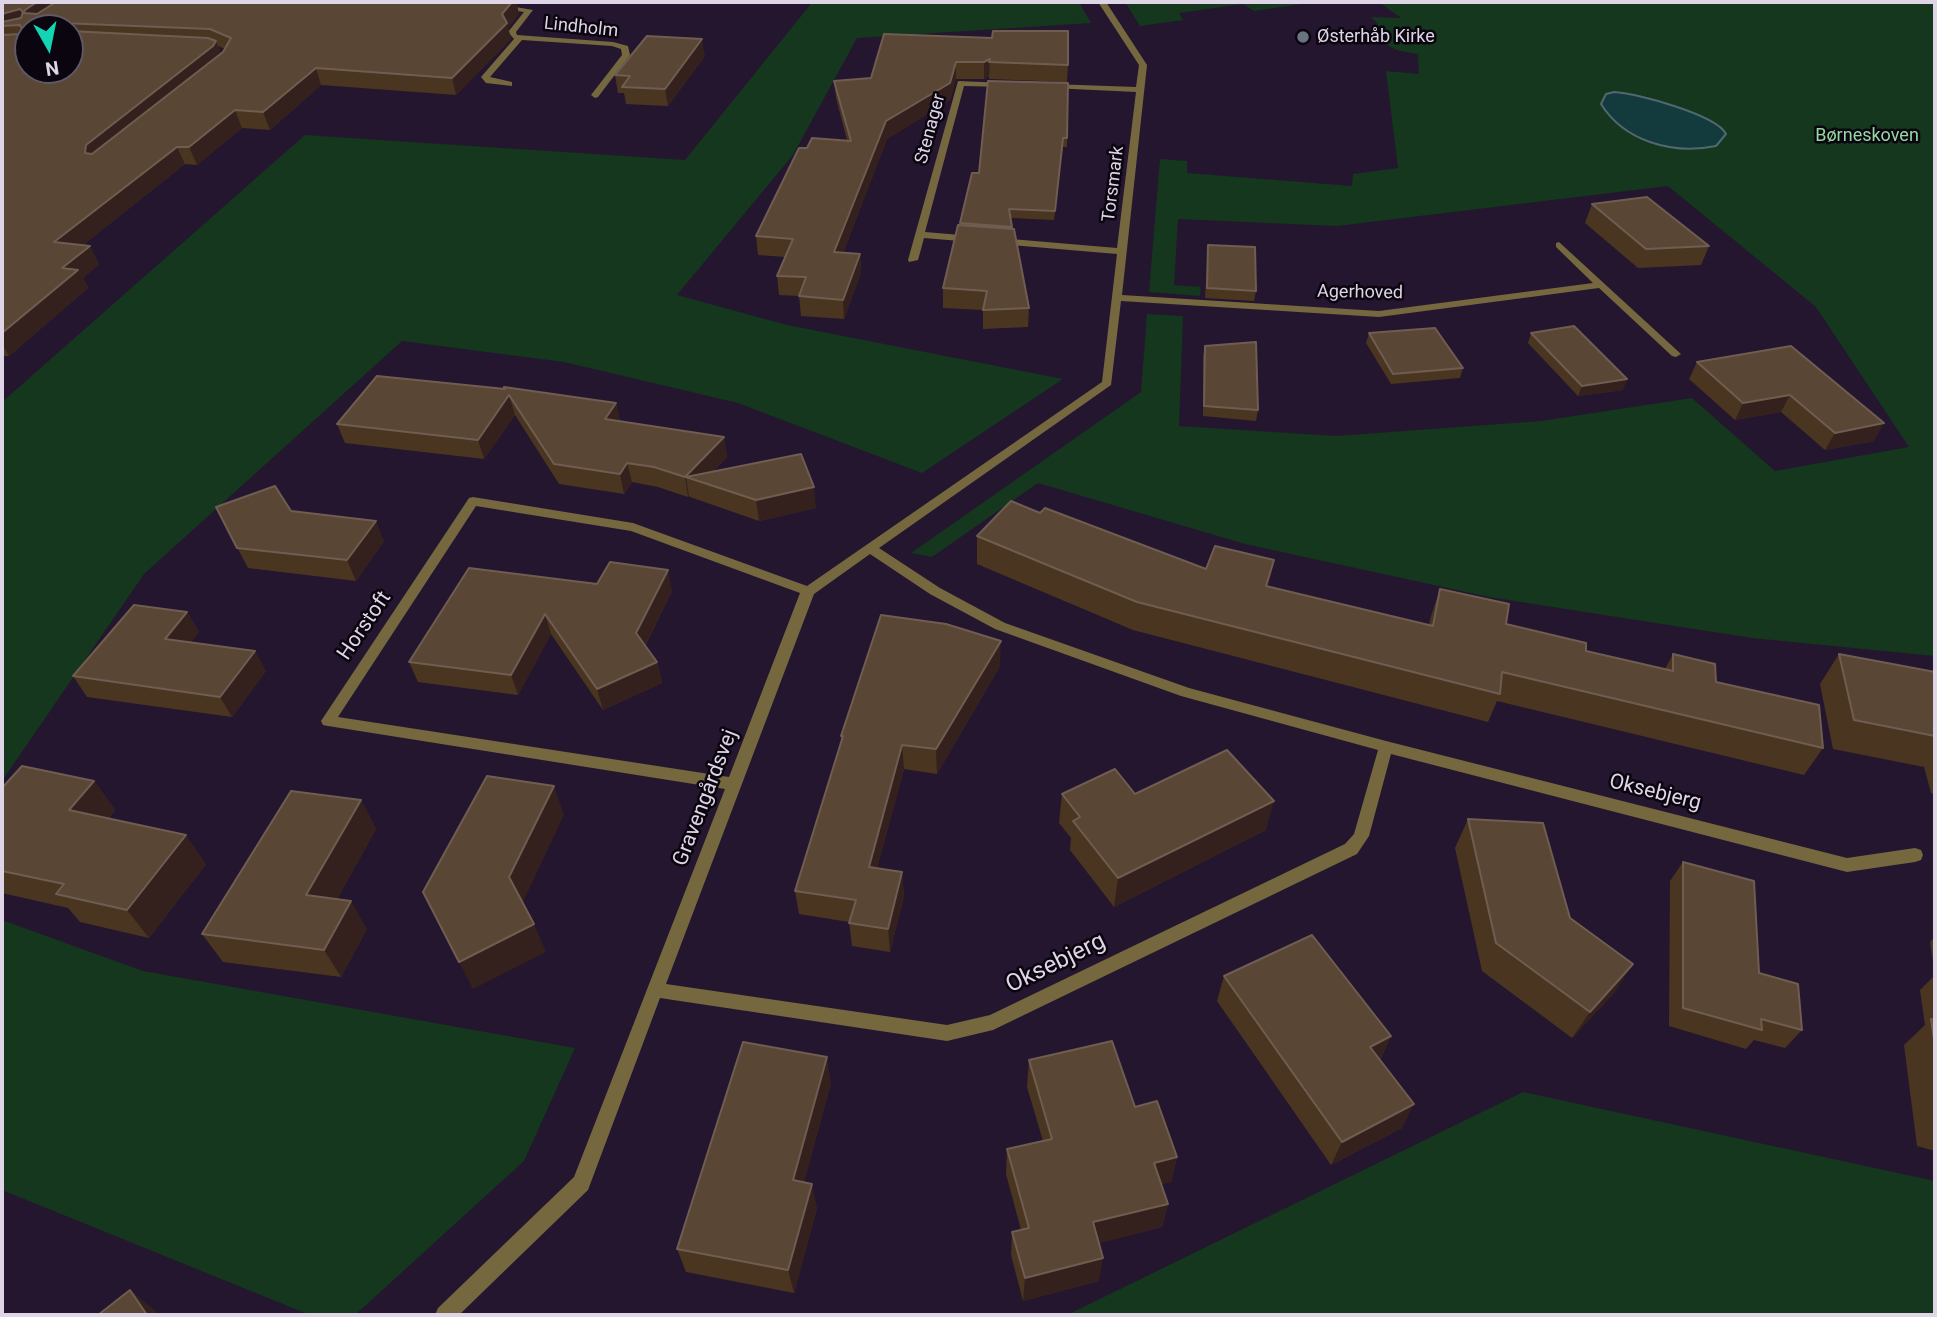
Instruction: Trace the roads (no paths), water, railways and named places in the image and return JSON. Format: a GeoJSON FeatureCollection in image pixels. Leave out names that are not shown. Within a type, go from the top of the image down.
{"type":"FeatureCollection","features":[{"type":"Feature","properties":{"kind":"street","name":"Torsmark"},"geometry":{"type":"LineString","coordinates":[[869,547],[1107,383],[1143,65],[1102,2]]}},
{"type":"Feature","properties":{"kind":"street","name":"Lindholm"},"geometry":{"type":"LineString","coordinates":[[487,6],[529,10],[512,32],[512,36],[613,44],[625,48],[626,55],[595,94]]}},
{"type":"Feature","properties":{"kind":"street","name":"Lindholm"},"geometry":{"type":"LineString","coordinates":[[509,84],[489,81],[485,77],[519,38]]}},
{"type":"Feature","properties":{"kind":"street","name":"Stenager"},"geometry":{"type":"LineString","coordinates":[[913,260],[961,83],[1016,85]]}},
{"type":"Feature","properties":{"kind":"street"},"geometry":{"type":"LineString","coordinates":[[1044,86],[1140,90]]}},
{"type":"Feature","properties":{"kind":"street"},"geometry":{"type":"LineString","coordinates":[[921,235],[1122,251]]}},
{"type":"Feature","properties":{"kind":"street"},"geometry":{"type":"LineString","coordinates":[[1559,246],[1676,354]]}},
{"type":"Feature","properties":{"kind":"street","name":"Agerhoved"},"geometry":{"type":"LineString","coordinates":[[1117,298],[1379,314],[1601,285]]}},
{"type":"Feature","properties":{"kind":"street","name":"Horstoft"},"geometry":{"type":"LineString","coordinates":[[734,784],[328,721],[473,502],[633,527],[808,591]]}},
{"type":"Feature","properties":{"kind":"street"},"geometry":{"type":"LineString","coordinates":[[808,591],[869,547]]}},
{"type":"Feature","properties":{"kind":"street","name":"Oksebjerg"},"geometry":{"type":"LineString","coordinates":[[869,547],[935,591],[1000,626],[1186,692],[1386,747],[1847,865],[1915,855]]}},
{"type":"Feature","properties":{"kind":"street","name":"Gravengårdsvej"},"geometry":{"type":"LineString","coordinates":[[445,1315],[581,1183],[808,591]]}},
{"type":"Feature","properties":{"kind":"street","name":"Oksebjerg"},"geometry":{"type":"LineString","coordinates":[[655,990],[947,1033],[993,1021],[1351,849],[1361,836],[1386,747]]}},
{"type":"Feature","properties":{"kind":"place","name":"Østerhåb Kirke"},"geometry":{"type":"Point","coordinates":[1303,37]}},
{"type":"Feature","properties":{"kind":"park label","name":"Børneskoven"},"geometry":{"type":"Point","coordinates":[1867,136]}}]}
